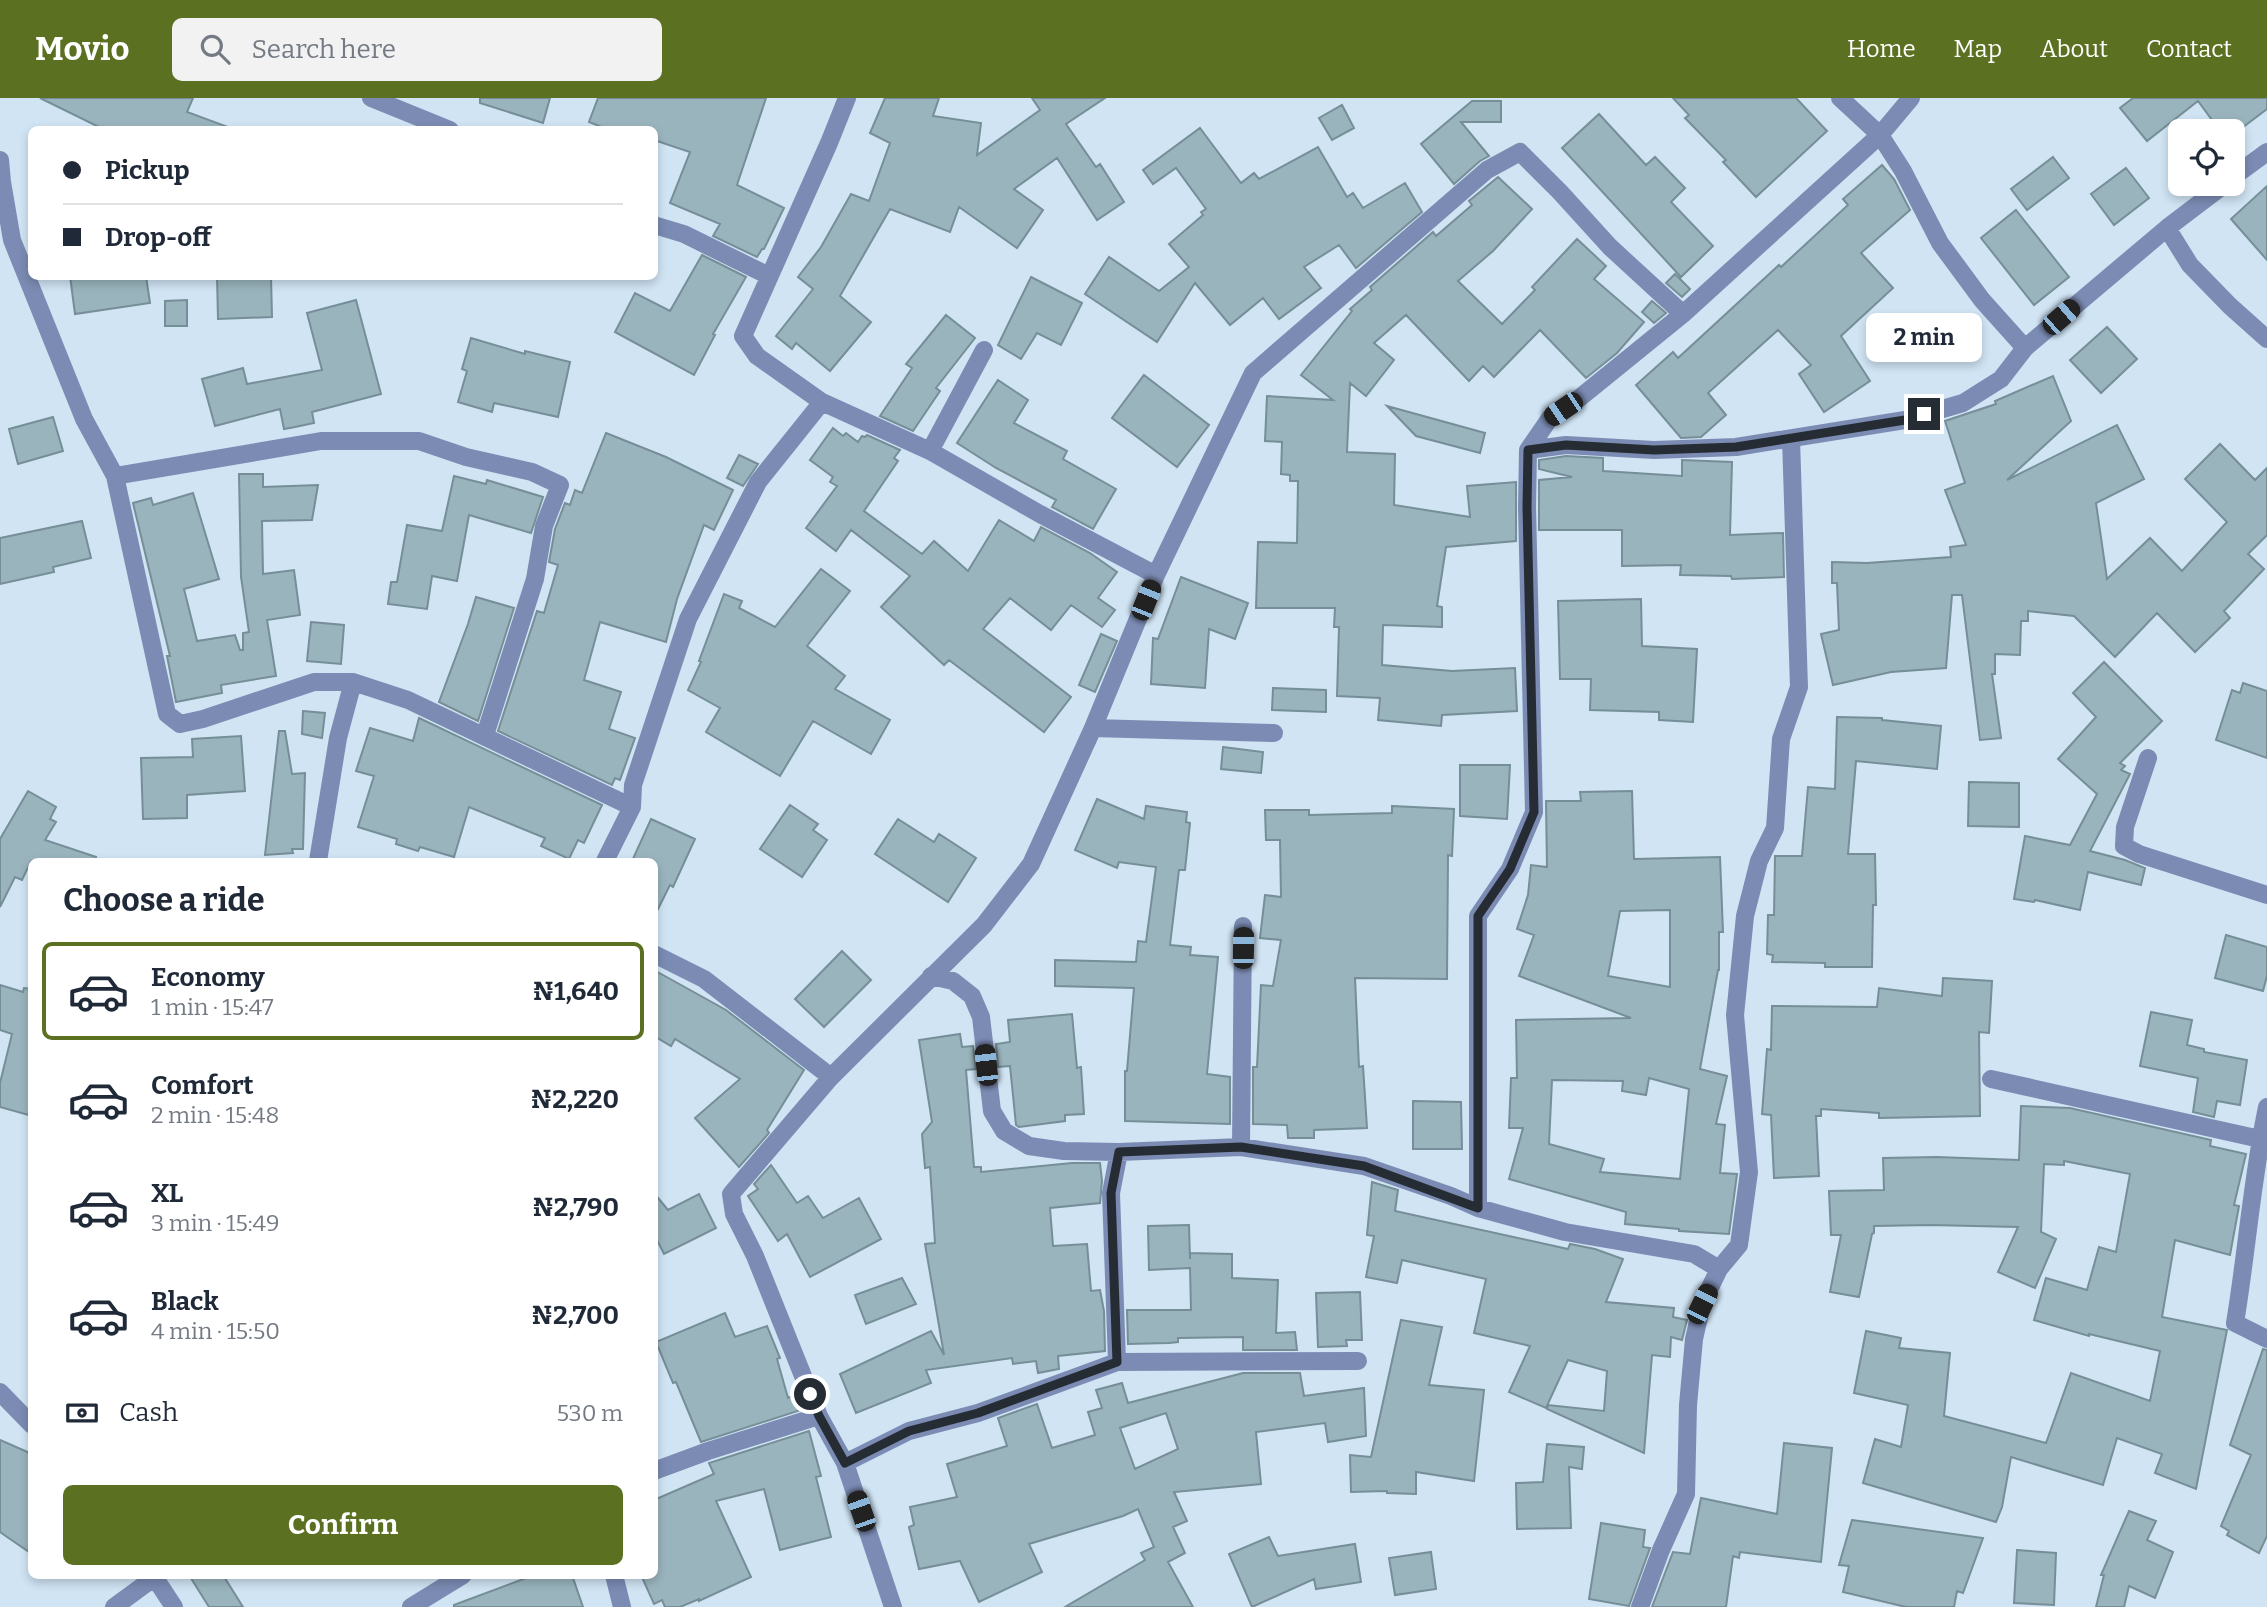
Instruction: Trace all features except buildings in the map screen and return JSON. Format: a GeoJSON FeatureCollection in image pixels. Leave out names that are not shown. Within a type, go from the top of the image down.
{"type":"FeatureCollection","features":[{"type":"Feature","properties":{"kind":"street"},"geometry":{"type":"LineString","coordinates":[[371,98],[399,104],[442,126]]}},
{"type":"Feature","properties":{"kind":"street"},"geometry":{"type":"LineString","coordinates":[[847,98],[830,143],[743,336],[757,356],[822,402],[930,451],[1040,514],[1156,575]]}},
{"type":"Feature","properties":{"kind":"street"},"geometry":{"type":"LineString","coordinates":[[1840,98],[1880,135],[1903,171],[1940,243],[1982,300],[2025,348]]}},
{"type":"Feature","properties":{"kind":"street"},"geometry":{"type":"LineString","coordinates":[[1478,1208],[1478,916],[1510,869],[1534,812],[1527,521],[1528,450],[1550,418],[1577,400],[1683,314],[1880,135],[1911,98]]}},
{"type":"Feature","properties":{"kind":"street"},"geometry":{"type":"LineString","coordinates":[[893,1607],[845,1463],[819,1416],[755,1256],[734,1214],[731,1194],[831,1077],[984,925],[1031,864],[1093,728],[1156,575],[1253,373],[1487,170],[1520,152],[1551,182],[1609,247],[1683,314]]}},
{"type":"Feature","properties":{"kind":"street"},"geometry":{"type":"LineString","coordinates":[[2245,168],[2267,152]]}},
{"type":"Feature","properties":{"kind":"street"},"geometry":{"type":"LineString","coordinates":[[0,160],[12,240],[28,280]]}},
{"type":"Feature","properties":{"kind":"street"},"geometry":{"type":"LineString","coordinates":[[1528,450],[1566,445],[1654,450],[1736,447],[1905,420],[1963,402],[2001,379],[2025,348],[2167,228],[2209,196]]}},
{"type":"Feature","properties":{"kind":"street"},"geometry":{"type":"LineString","coordinates":[[658,226],[684,234],[769,276]]}},
{"type":"Feature","properties":{"kind":"street"},"geometry":{"type":"LineString","coordinates":[[2167,228],[2190,265],[2267,339]]}},
{"type":"Feature","properties":{"kind":"street"},"geometry":{"type":"LineString","coordinates":[[28,280],[84,419],[115,476],[167,714],[180,724],[203,719],[314,682],[353,682],[408,700],[632,807]]}},
{"type":"Feature","properties":{"kind":"street"},"geometry":{"type":"LineString","coordinates":[[930,451],[984,350]]}},
{"type":"Feature","properties":{"kind":"street"},"geometry":{"type":"LineString","coordinates":[[606,858],[632,807],[633,785],[688,618],[758,482],[822,402]]}},
{"type":"Feature","properties":{"kind":"street"},"geometry":{"type":"LineString","coordinates":[[1640,1607],[1686,1494],[1688,1405],[1695,1339],[1702,1304],[1719,1269],[1739,1245],[1749,1172],[1735,1015],[1745,916],[1759,860],[1775,828],[1781,738],[1799,687],[1791,439]]}},
{"type":"Feature","properties":{"kind":"street"},"geometry":{"type":"LineString","coordinates":[[115,476],[320,440],[419,441],[466,457],[532,472],[560,485],[544,526],[535,579],[485,735]]}},
{"type":"Feature","properties":{"kind":"street"},"geometry":{"type":"LineString","coordinates":[[318,858],[338,738],[353,682]]}},
{"type":"Feature","properties":{"kind":"street"},"geometry":{"type":"LineString","coordinates":[[1093,728],[1274,733]]}},
{"type":"Feature","properties":{"kind":"street"},"geometry":{"type":"LineString","coordinates":[[2148,758],[2125,827],[2124,846],[2139,854],[2267,895]]}},
{"type":"Feature","properties":{"kind":"street"},"geometry":{"type":"LineString","coordinates":[[1241,1147],[1243,926]]}},
{"type":"Feature","properties":{"kind":"street"},"geometry":{"type":"LineString","coordinates":[[658,956],[704,979],[831,1077]]}},
{"type":"Feature","properties":{"kind":"street"},"geometry":{"type":"LineString","coordinates":[[931,976],[954,981],[972,996],[981,1017],[992,1111],[1004,1131],[1029,1146],[1064,1151],[1119,1152],[1241,1147],[1364,1166],[1478,1208],[1565,1232],[1694,1254],[1719,1269]]}},
{"type":"Feature","properties":{"kind":"street"},"geometry":{"type":"LineString","coordinates":[[1991,1079],[2260,1139]]}},
{"type":"Feature","properties":{"kind":"street"},"geometry":{"type":"LineString","coordinates":[[2267,1107],[2260,1139],[2235,1323],[2267,1339]]}},
{"type":"Feature","properties":{"kind":"street"},"geometry":{"type":"LineString","coordinates":[[1117,1362],[1111,1193],[1119,1152]]}},
{"type":"Feature","properties":{"kind":"street"},"geometry":{"type":"LineString","coordinates":[[845,1463],[909,1431],[978,1413],[1117,1362],[1358,1361]]}},
{"type":"Feature","properties":{"kind":"street"},"geometry":{"type":"LineString","coordinates":[[0,1392],[28,1421]]}},
{"type":"Feature","properties":{"kind":"street"},"geometry":{"type":"LineString","coordinates":[[658,1470],[819,1416]]}},
{"type":"Feature","properties":{"kind":"street"},"geometry":{"type":"LineString","coordinates":[[114,1607],[150,1579]]}},
{"type":"Feature","properties":{"kind":"street"},"geometry":{"type":"LineString","coordinates":[[156,1579],[174,1607]]}},
{"type":"Feature","properties":{"kind":"street"},"geometry":{"type":"LineString","coordinates":[[411,1607],[456,1579]]}},
{"type":"Feature","properties":{"kind":"street"},"geometry":{"type":"LineString","coordinates":[[615,1579],[622,1607]]}},
{"type":"Feature","properties":{"kind":"route"},"geometry":{"type":"LineString","coordinates":[[810,1394],[845,1463],[909,1431],[978,1413],[1117,1362],[1111,1193],[1119,1152],[1241,1147],[1364,1166],[1478,1208],[1478,916],[1510,869],[1534,812],[1528,450],[1566,445],[1654,450],[1736,447],[1905,420],[1924,414]]}}]}
